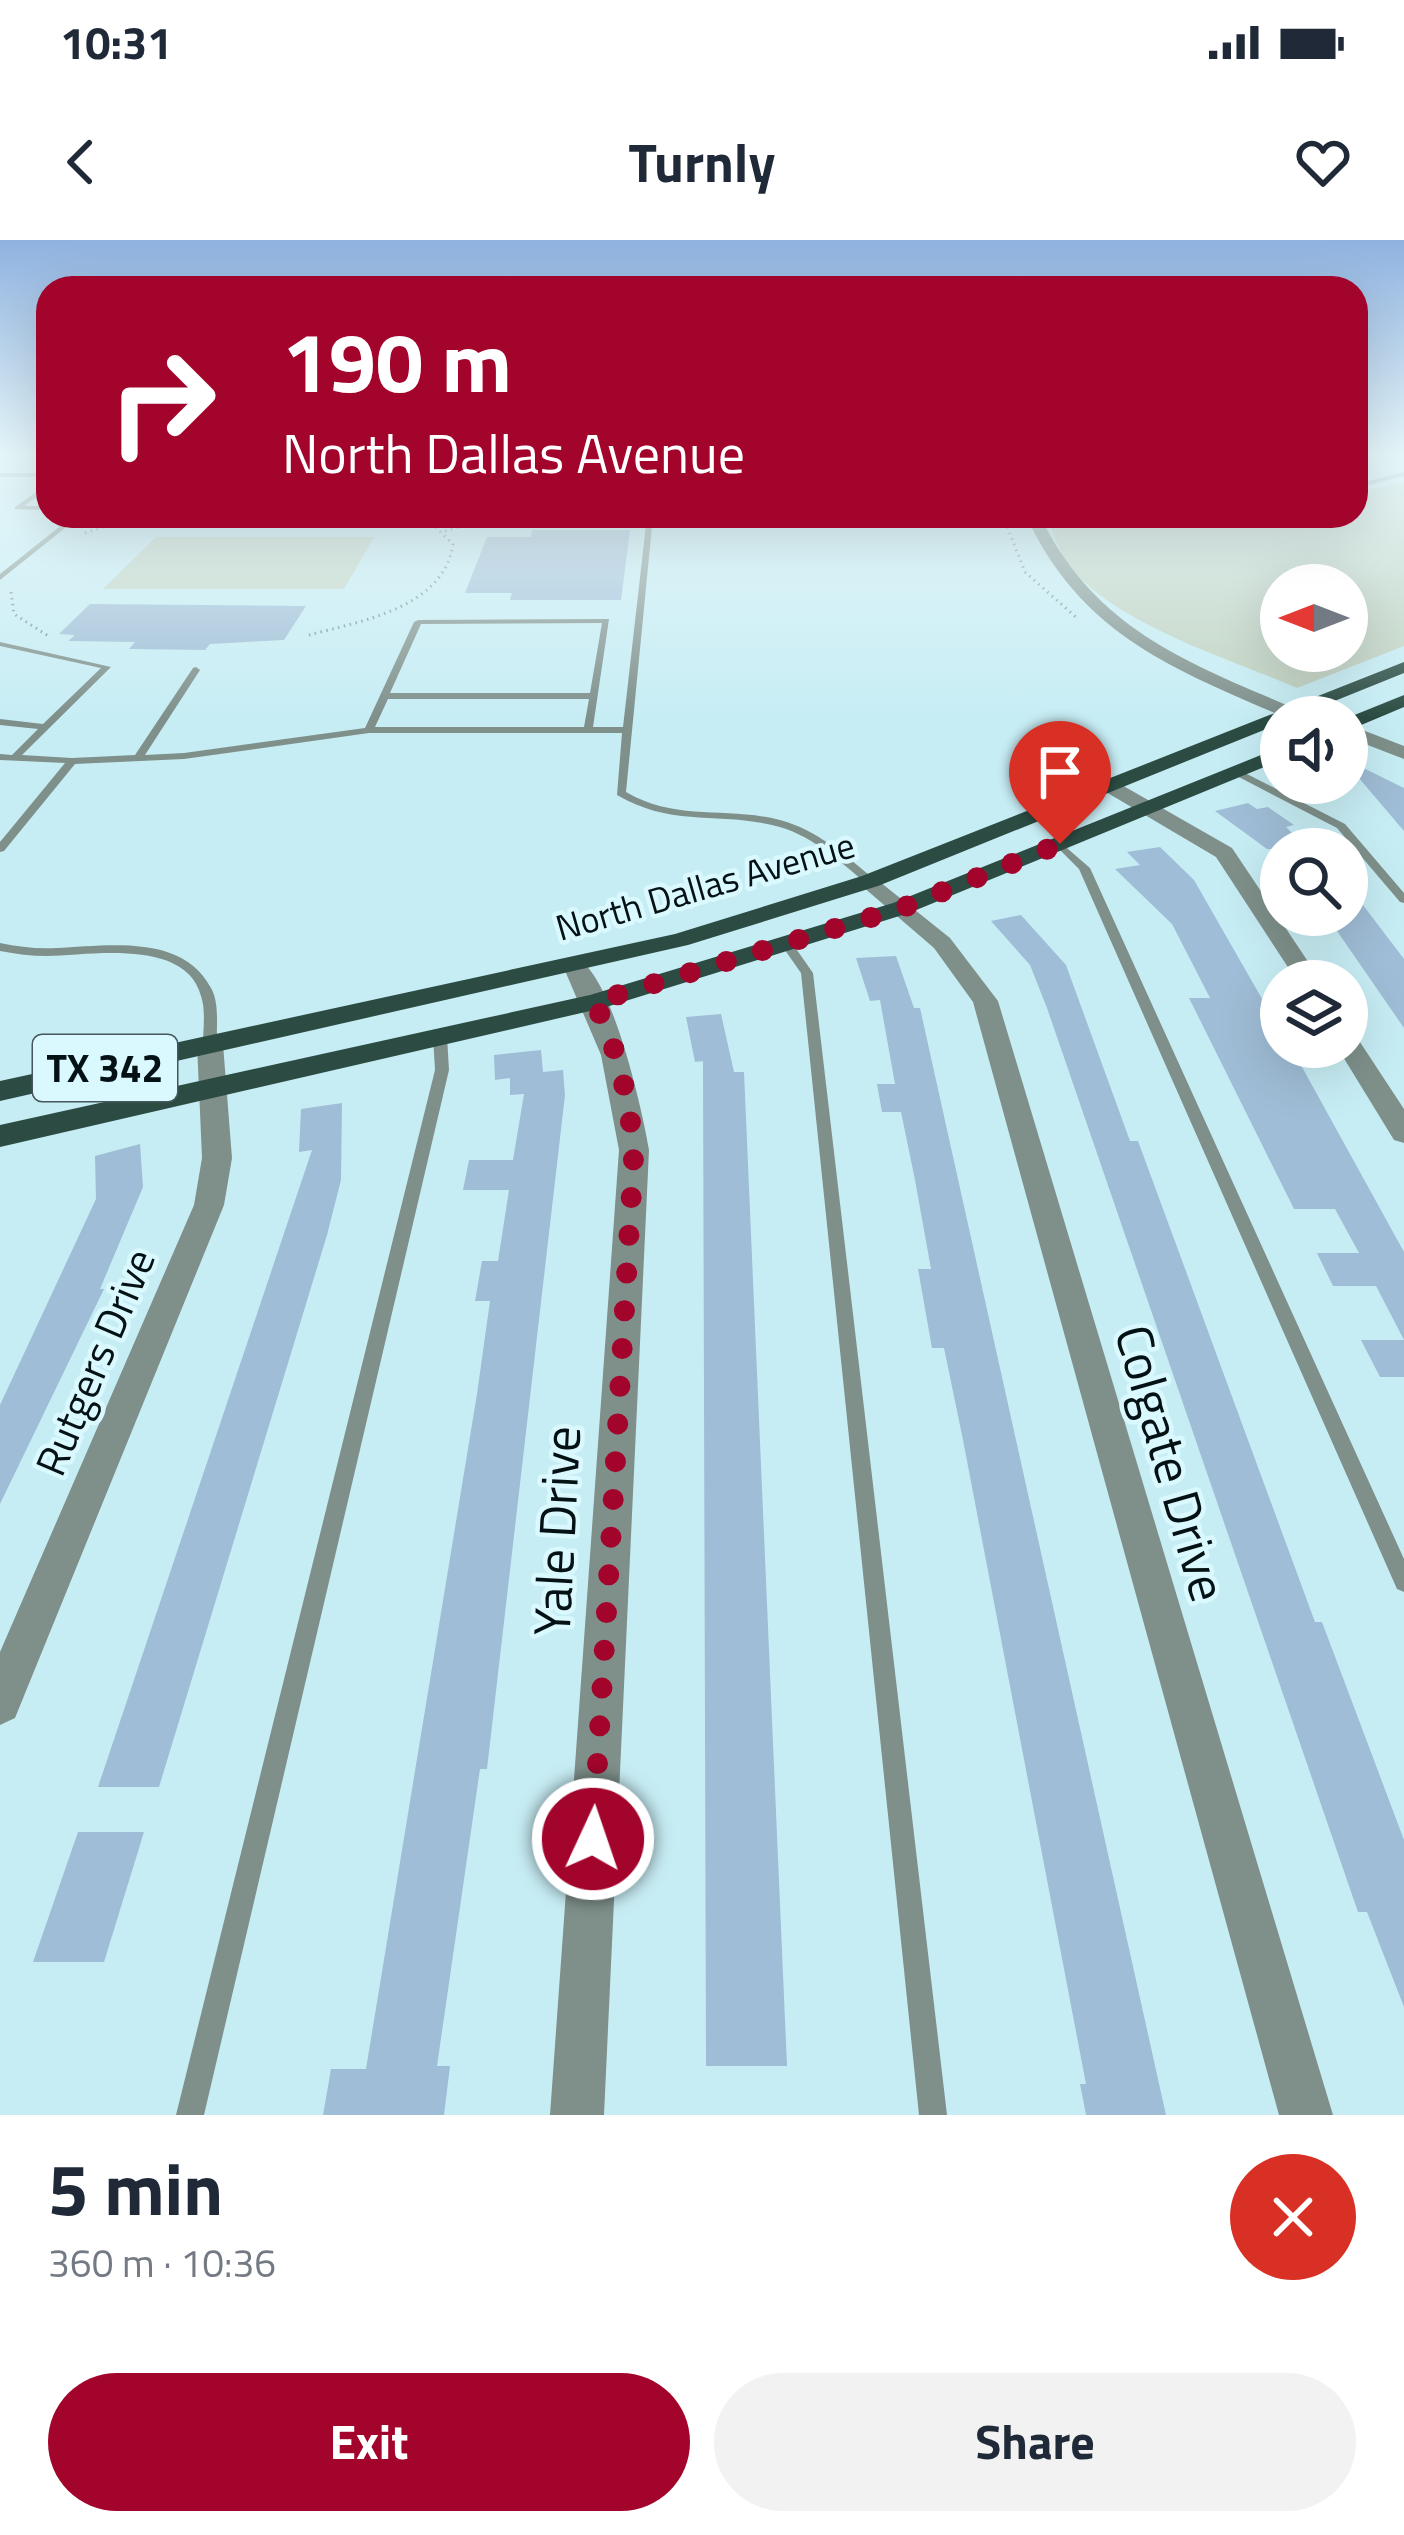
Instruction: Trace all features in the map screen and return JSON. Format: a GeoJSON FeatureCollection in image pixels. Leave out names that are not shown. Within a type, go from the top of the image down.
{"type":"FeatureCollection","features":[{"type":"Feature","properties":{"kind":"main road","name":"North Dallas Avenue"},"geometry":{"type":"LineString","coordinates":[[1342,696],[1404,667]]}},
{"type":"Feature","properties":{"kind":"main road"},"geometry":{"type":"LineString","coordinates":[[1368,717],[1404,700]]}},
{"type":"Feature","properties":{"kind":"main road","name":"North Dallas Avenue"},"geometry":{"type":"LineString","coordinates":[[0,1091],[680,940],[870,880],[1260,731]]}},
{"type":"Feature","properties":{"kind":"main road","name":"North Dallas Avenue"},"geometry":{"type":"LineString","coordinates":[[0,1136],[594,1002],[902,908],[1260,762]]}},
{"type":"Feature","properties":{"kind":"street"},"geometry":{"type":"LineString","coordinates":[[1046,544],[1063,579],[1153,651],[1264,696]]}},
{"type":"Feature","properties":{"kind":"street"},"geometry":{"type":"LineString","coordinates":[[1368,737],[1404,753]]}},
{"type":"Feature","properties":{"kind":"street"},"geometry":{"type":"LineString","coordinates":[[1112,788],[1225,853],[1295,960]]}},
{"type":"Feature","properties":{"kind":"street","name":"Colgate Drive"},"geometry":{"type":"LineString","coordinates":[[870,880],[942,943],[985,1001],[1306,2115]]}},
{"type":"Feature","properties":{"kind":"street","name":"Yale Drive"},"geometry":{"type":"LineString","coordinates":[[575,965],[613,1039],[626,1082],[634,1150],[577,2115]]}},
{"type":"Feature","properties":{"kind":"street","name":"Rutgers Drive"},"geometry":{"type":"LineString","coordinates":[[0,1703],[209,1205],[217,1158],[210,1044]]}},
{"type":"Feature","properties":{"kind":"street"},"geometry":{"type":"LineString","coordinates":[[1363,1068],[1404,1132]]}},
{"type":"Feature","properties":{"kind":"lane"},"geometry":{"type":"LineString","coordinates":[[0,578],[43,544]]}},
{"type":"Feature","properties":{"kind":"lane"},"geometry":{"type":"LineString","coordinates":[[647,544],[621,793],[643,809],[790,826],[818,839],[870,880]]}},
{"type":"Feature","properties":{"kind":"lane"},"geometry":{"type":"LineString","coordinates":[[407,626],[418,622],[606,621],[588,730]]}},
{"type":"Feature","properties":{"kind":"lane"},"geometry":{"type":"LineString","coordinates":[[369,730],[418,622]]}},
{"type":"Feature","properties":{"kind":"lane"},"geometry":{"type":"LineString","coordinates":[[0,644],[43,658],[107,667],[14,758]]}},
{"type":"Feature","properties":{"kind":"lane"},"geometry":{"type":"LineString","coordinates":[[137,759],[196,670]]}},
{"type":"Feature","properties":{"kind":"lane"},"geometry":{"type":"LineString","coordinates":[[385,696],[593,696]]}},
{"type":"Feature","properties":{"kind":"lane"},"geometry":{"type":"LineString","coordinates":[[0,722],[45,727]]}},
{"type":"Feature","properties":{"kind":"lane"},"geometry":{"type":"LineString","coordinates":[[0,757],[137,759],[283,746],[369,730],[627,730]]}},
{"type":"Feature","properties":{"kind":"lane"},"geometry":{"type":"LineString","coordinates":[[0,849],[72,761]]}},
{"type":"Feature","properties":{"kind":"lane"},"geometry":{"type":"LineString","coordinates":[[1236,772],[1341,826],[1404,900]]}},
{"type":"Feature","properties":{"kind":"lane"},"geometry":{"type":"LineString","coordinates":[[1060,844],[1084,868],[1404,1582]]}},
{"type":"Feature","properties":{"kind":"lane"},"geometry":{"type":"LineString","coordinates":[[786,943],[808,973],[933,2115]]}},
{"type":"Feature","properties":{"kind":"lane"},"geometry":{"type":"LineString","coordinates":[[0,947],[132,950],[182,961],[207,990],[210,1044]]}},
{"type":"Feature","properties":{"kind":"lane"},"geometry":{"type":"LineString","coordinates":[[190,2115],[442,1070],[440,1036]]}},
{"type":"Feature","properties":{"kind":"path"},"geometry":{"type":"LineString","coordinates":[[309,635],[388,611],[431,587],[453,560],[453,544]]}},
{"type":"Feature","properties":{"kind":"path"},"geometry":{"type":"LineString","coordinates":[[11,592],[14,614],[52,638]]}},
{"type":"Feature","properties":{"kind":"green space"},"geometry":{"type":"Polygon","coordinates":[[[149,544],[370,544],[344,589],[103,589],[149,544]]]}},
{"type":"Feature","properties":{"kind":"green space"},"geometry":{"type":"Polygon","coordinates":[[[1057,544],[1404,544],[1404,646],[1368,660],[1368,564],[1260,564],[1260,672],[1338,672],[1297,688],[1171,636],[1108,601],[1083,581],[1057,544]]]}},
{"type":"Feature","properties":{"kind":"building"},"geometry":{"type":"Polygon","coordinates":[[[484,544],[628,544],[621,600],[510,600],[512,593],[465,593],[484,544]]]}},
{"type":"Feature","properties":{"kind":"building"},"geometry":{"type":"Polygon","coordinates":[[[90,604],[306,606],[284,640],[210,644],[205,650],[129,649],[135,642],[68,641],[75,635],[59,634],[90,604]]]}},
{"type":"Feature","properties":{"kind":"building"},"geometry":{"type":"Polygon","coordinates":[[[1368,770],[1404,788],[1404,831],[1368,789],[1368,770]]]}},
{"type":"Feature","properties":{"kind":"building"},"geometry":{"type":"Polygon","coordinates":[[[1248,803],[1257,809],[1268,807],[1294,825],[1260,828],[1260,844],[1215,811],[1248,803]]]}},
{"type":"Feature","properties":{"kind":"building"},"geometry":{"type":"Polygon","coordinates":[[[1160,847],[1194,880],[1260,995],[1260,1068],[1303,1068],[1404,1252],[1404,1340],[1376,1286],[1333,1286],[1317,1253],[1359,1253],[1335,1209],[1294,1209],[1189,998],[1210,998],[1172,924],[1115,869],[1140,865],[1127,852],[1160,847]]]}},
{"type":"Feature","properties":{"kind":"building"},"geometry":{"type":"Polygon","coordinates":[[[1368,912],[1404,959],[1404,1028],[1368,976],[1368,960],[1357,960],[1340,936],[1368,936],[1368,912]]]}},
{"type":"Feature","properties":{"kind":"building"},"geometry":{"type":"Polygon","coordinates":[[[1021,915],[1066,965],[1130,1141],[1138,1141],[1315,1622],[1322,1622],[1404,1840],[1404,2007],[1367,1912],[1358,1912],[1047,1008],[1030,965],[991,921],[1021,915]]]}},
{"type":"Feature","properties":{"kind":"building"},"geometry":{"type":"Polygon","coordinates":[[[896,956],[914,1008],[920,1008],[1166,2115],[1086,2115],[1080,2084],[1086,2084],[963,1440],[944,1348],[932,1348],[918,1269],[931,1269],[915,1180],[901,1112],[882,1112],[877,1084],[895,1084],[880,1000],[870,1001],[856,958],[896,956]]]}},
{"type":"Feature","properties":{"kind":"building"},"geometry":{"type":"Polygon","coordinates":[[[721,1014],[734,1072],[744,1072],[787,2066],[706,2066],[703,1061],[695,1062],[686,1017],[721,1014]]]}},
{"type":"Feature","properties":{"kind":"building"},"geometry":{"type":"Polygon","coordinates":[[[541,1050],[543,1072],[563,1070],[565,1095],[487,1769],[480,1769],[437,2066],[450,2066],[444,2115],[323,2115],[331,2069],[366,2069],[477,1394],[490,1301],[475,1301],[482,1261],[498,1261],[509,1190],[463,1190],[469,1160],[513,1160],[524,1094],[510,1095],[510,1078],[495,1080],[494,1055],[541,1050]]]}},
{"type":"Feature","properties":{"kind":"building"},"geometry":{"type":"Polygon","coordinates":[[[342,1103],[341,1180],[327,1235],[159,1787],[98,1787],[312,1150],[299,1152],[301,1109],[342,1103]]]}},
{"type":"Feature","properties":{"kind":"building"},"geometry":{"type":"Polygon","coordinates":[[[140,1144],[143,1187],[100,1289],[104,1289],[0,1504],[0,1405],[96,1199],[95,1156],[140,1144]]]}},
{"type":"Feature","properties":{"kind":"building"},"geometry":{"type":"Polygon","coordinates":[[[1361,1340],[1404,1340],[1404,1377],[1380,1377],[1361,1340]]]}},
{"type":"Feature","properties":{"kind":"building"},"geometry":{"type":"Polygon","coordinates":[[[78,1832],[144,1832],[104,1962],[33,1962],[78,1832]]]}},
{"type":"Feature","properties":{"kind":"route"},"geometry":{"type":"LineString","coordinates":[[593,1839],[634,1150],[626,1082],[613,1039],[594,1002],[902,908],[1060,844]]}}]}
